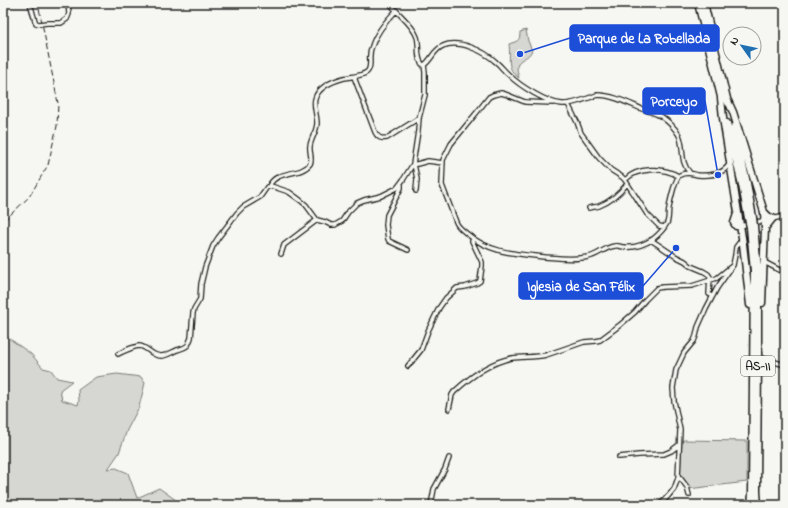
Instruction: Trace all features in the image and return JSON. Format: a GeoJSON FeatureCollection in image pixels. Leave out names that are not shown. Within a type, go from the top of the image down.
{"type":"FeatureCollection","features":[{"type":"Feature","properties":{"kind":"highway","name":"AS-II"},"geometry":{"type":"LineString","coordinates":[[698,3],[751,218]]}},
{"type":"Feature","properties":{"kind":"highway","name":"AS-II"},"geometry":{"type":"LineString","coordinates":[[704,3],[747,183],[758,271],[751,505]]}},
{"type":"Feature","properties":{"kind":"highway"},"geometry":{"type":"LineString","coordinates":[[721,98],[738,213],[734,223],[736,226],[740,226],[756,356]]}},
{"type":"Feature","properties":{"kind":"highway"},"geometry":{"type":"LineString","coordinates":[[728,101],[733,112],[764,212],[766,228],[756,356]]}},
{"type":"Feature","properties":{"kind":"highway"},"geometry":{"type":"LineString","coordinates":[[764,212],[769,217],[773,218],[766,228]]}},
{"type":"Feature","properties":{"kind":"highway","name":"AS-II"},"geometry":{"type":"LineString","coordinates":[[756,356],[758,505]]}},
{"type":"Feature","properties":{"kind":"street"},"geometry":{"type":"LineString","coordinates":[[30,3],[35,21],[39,24],[61,23],[65,21],[69,14],[68,3]]}},
{"type":"Feature","properties":{"kind":"street"},"geometry":{"type":"LineString","coordinates":[[391,4],[415,32],[419,45],[419,59],[420,63],[424,65],[425,72],[425,95],[419,118],[414,164],[417,179],[416,191]]}},
{"type":"Feature","properties":{"kind":"street"},"geometry":{"type":"LineString","coordinates":[[118,354],[139,346],[161,356],[167,355],[188,345],[190,342],[194,309],[200,299],[203,274],[215,242],[237,212],[260,197],[275,178],[306,168],[310,163],[310,146],[317,124],[315,102],[317,94],[332,82],[344,78],[354,77],[369,70],[370,54],[375,39],[396,11]]}},
{"type":"Feature","properties":{"kind":"street"},"geometry":{"type":"LineString","coordinates":[[424,65],[435,51],[444,45],[457,44],[468,46],[488,56],[518,83],[553,103]]}},
{"type":"Feature","properties":{"kind":"street"},"geometry":{"type":"LineString","coordinates":[[354,77],[378,137],[386,138],[419,118]]}},
{"type":"Feature","properties":{"kind":"street"},"geometry":{"type":"LineString","coordinates":[[678,176],[670,202],[668,221],[658,235],[636,247],[615,246],[589,257],[564,258],[517,254],[484,246],[458,226],[442,185],[444,158],[455,140],[485,101],[493,95],[501,93],[525,102],[563,104],[602,95],[612,97],[662,117],[670,124],[679,136],[686,169],[690,173]]}},
{"type":"Feature","properties":{"kind":"street"},"geometry":{"type":"LineString","coordinates":[[568,104],[581,133],[595,153],[604,164],[626,182],[647,214],[659,226],[664,227]]}},
{"type":"Feature","properties":{"kind":"street"},"geometry":{"type":"LineString","coordinates":[[408,250],[388,239],[386,225],[387,215],[401,188],[401,184],[414,164],[428,162],[443,163]]}},
{"type":"Feature","properties":{"kind":"street"},"geometry":{"type":"LineString","coordinates":[[589,208],[599,206],[614,197],[632,174],[647,170],[672,173],[678,176],[690,173],[710,175],[731,170]]}},
{"type":"Feature","properties":{"kind":"street"},"geometry":{"type":"LineString","coordinates":[[720,172],[729,173],[731,170]]}},
{"type":"Feature","properties":{"kind":"street"},"geometry":{"type":"LineString","coordinates":[[269,186],[285,190],[293,195],[306,205],[317,220],[335,225],[342,221],[357,203],[386,194],[401,184]]}},
{"type":"Feature","properties":{"kind":"street"},"geometry":{"type":"LineString","coordinates":[[740,226],[785,216]]}},
{"type":"Feature","properties":{"kind":"street"},"geometry":{"type":"LineString","coordinates":[[281,254],[284,245],[317,220]]}},
{"type":"Feature","properties":{"kind":"street"},"geometry":{"type":"LineString","coordinates":[[408,366],[421,350],[439,308],[446,298],[455,289],[480,281],[482,262],[472,241],[473,239]]}},
{"type":"Feature","properties":{"kind":"street"},"geometry":{"type":"LineString","coordinates":[[651,240],[691,266],[703,270],[709,276],[709,294],[713,296]]}},
{"type":"Feature","properties":{"kind":"street"},"geometry":{"type":"LineString","coordinates":[[660,505],[674,489],[678,478],[680,430],[674,401],[674,377],[684,353],[694,340],[701,318],[717,288],[733,265],[738,248],[742,241]]}},
{"type":"Feature","properties":{"kind":"street"},"geometry":{"type":"LineString","coordinates":[[764,264],[766,263],[785,273]]}},
{"type":"Feature","properties":{"kind":"street"},"geometry":{"type":"LineString","coordinates":[[449,409],[454,392],[472,377],[492,365],[512,358],[540,357],[584,342],[600,340],[635,312],[657,288],[692,286],[717,278],[733,265]]}},
{"type":"Feature","properties":{"kind":"street"},"geometry":{"type":"LineString","coordinates":[[756,356],[785,365]]}},
{"type":"Feature","properties":{"kind":"street"},"geometry":{"type":"LineString","coordinates":[[620,457],[664,454],[679,445]]}},
{"type":"Feature","properties":{"kind":"street"},"geometry":{"type":"LineString","coordinates":[[431,505],[434,489],[449,458]]}},
{"type":"Feature","properties":{"kind":"street"},"geometry":{"type":"LineString","coordinates":[[678,478],[687,487],[689,495]]}},
{"type":"Feature","properties":{"kind":"shaded area"},"geometry":{"type":"Polygon","coordinates":[[[526,30],[528,41],[532,50],[527,57],[519,62],[517,66],[519,78],[510,67],[509,44],[518,41],[520,32],[526,30]]]}},
{"type":"Feature","properties":{"kind":"shaded area"},"geometry":{"type":"Polygon","coordinates":[[[3,334],[31,354],[43,368],[51,370],[57,378],[72,381],[60,390],[62,400],[78,405],[78,390],[96,377],[117,374],[141,377],[145,383],[139,407],[127,430],[119,453],[108,469],[116,468],[128,473],[137,498],[159,488],[183,505],[3,505],[3,334]]]}},
{"type":"Feature","properties":{"kind":"shaded area"},"geometry":{"type":"Polygon","coordinates":[[[682,441],[747,441],[747,482],[688,489],[680,477],[682,441]]]}},
{"type":"Feature","properties":{"kind":"railway"},"geometry":{"type":"LineString","coordinates":[[3,220],[29,197],[48,165],[57,126],[58,103],[38,3]]}},
{"type":"Feature","properties":{"kind":"place","name":"Parque de La Robellada"},"geometry":{"type":"Point","coordinates":[520,54]}},
{"type":"Feature","properties":{"kind":"place","name":"Porceyo"},"geometry":{"type":"Point","coordinates":[718,175]}},
{"type":"Feature","properties":{"kind":"place","name":"Iglesia de San Félix"},"geometry":{"type":"Point","coordinates":[676,248]}}]}
